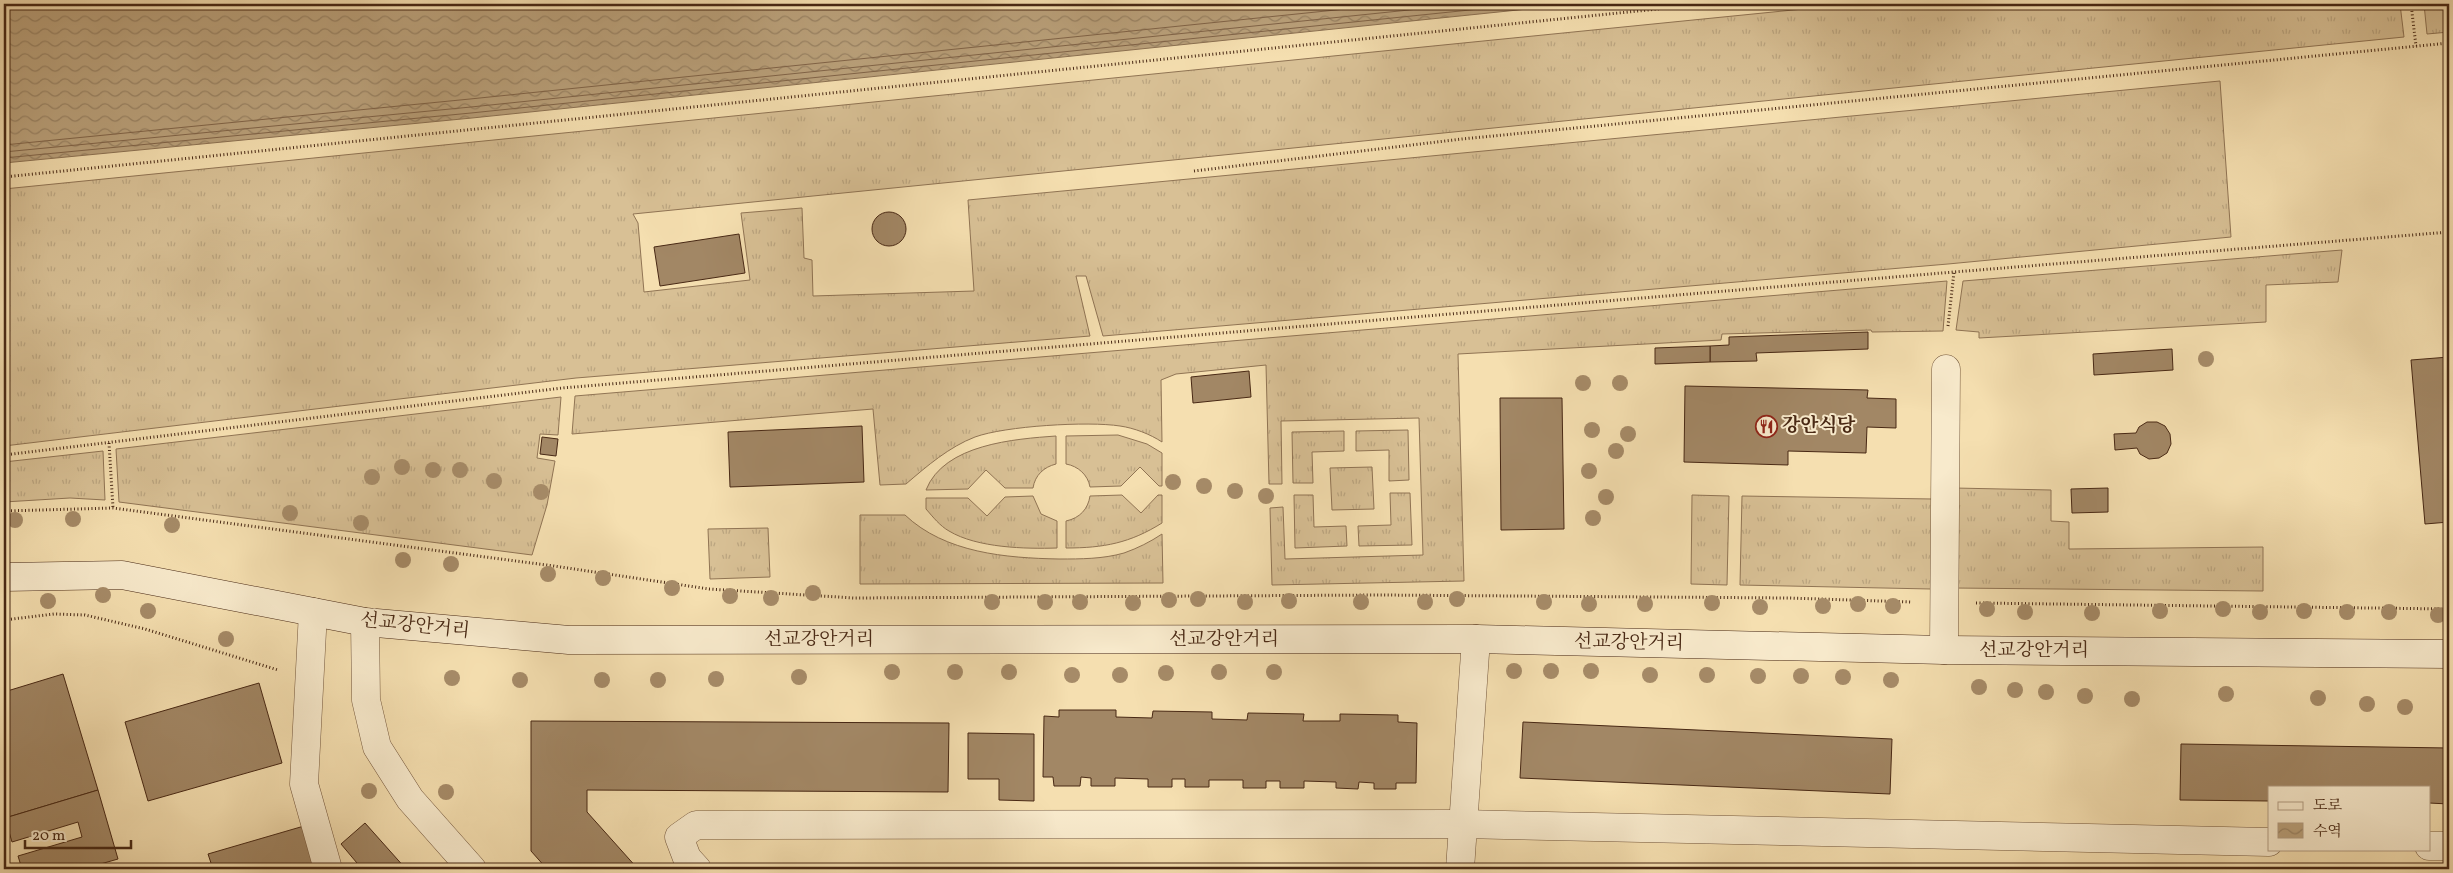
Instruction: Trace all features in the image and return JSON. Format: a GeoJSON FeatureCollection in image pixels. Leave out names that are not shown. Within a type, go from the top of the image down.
{"type":"FeatureCollection","features":[{"type":"Feature","properties":{"kind":"street"},"geometry":{"type":"LineString","coordinates":[[1944,650],[1946,369]]}},
{"type":"Feature","properties":{"kind":"street","name":"선교강안거리"},"geometry":{"type":"LineString","coordinates":[[4,577],[122,575],[365,622],[568,640],[1476,639],[1944,650],[2449,654]]}},
{"type":"Feature","properties":{"kind":"street"},"geometry":{"type":"LineString","coordinates":[[313,612],[304,784],[328,869]]}},
{"type":"Feature","properties":{"kind":"street"},"geometry":{"type":"LineString","coordinates":[[365,622],[366,700],[376,747],[410,799],[472,869]]}},
{"type":"Feature","properties":{"kind":"street"},"geometry":{"type":"LineString","coordinates":[[1460,869],[1476,639]]}},
{"type":"Feature","properties":{"kind":"street"},"geometry":{"type":"LineString","coordinates":[[697,869],[687,858],[679,837],[696,825],[1462,824],[2268,842]]}},
{"type":"Feature","properties":{"kind":"street"},"geometry":{"type":"LineString","coordinates":[[2430,846],[2449,846]]}},
{"type":"Feature","properties":{"kind":"path"},"geometry":{"type":"LineString","coordinates":[[4,177],[1707,4]]}},
{"type":"Feature","properties":{"kind":"path"},"geometry":{"type":"LineString","coordinates":[[2410,4],[2416,46]]}},
{"type":"Feature","properties":{"kind":"path"},"geometry":{"type":"LineString","coordinates":[[1194,171],[1462,139],[2449,43]]}},
{"type":"Feature","properties":{"kind":"path"},"geometry":{"type":"LineString","coordinates":[[4,455],[562,388],[2449,232]]}},
{"type":"Feature","properties":{"kind":"path"},"geometry":{"type":"LineString","coordinates":[[1948,326],[1954,272]]}},
{"type":"Feature","properties":{"kind":"path"},"geometry":{"type":"LineString","coordinates":[[108,442],[113,508]]}},
{"type":"Feature","properties":{"kind":"path"},"geometry":{"type":"LineString","coordinates":[[4,511],[113,508],[554,566],[709,589],[854,598],[1381,595],[1789,598],[1944,603],[2449,608]]}},
{"type":"Feature","properties":{"kind":"path"},"geometry":{"type":"LineString","coordinates":[[4,620],[54,614],[85,615],[145,629],[310,680]]}},
{"type":"Feature","properties":{"kind":"green space"},"geometry":{"type":"Polygon","coordinates":[[[1853,4],[2400,4],[2404,37],[633,214],[638,223],[644,292],[750,280],[741,213],[802,208],[804,258],[812,260],[813,296],[974,291],[968,200],[2220,81],[2231,237],[1948,264],[1103,336],[1086,276],[1076,276],[1090,336],[576,378],[4,446],[4,189],[1853,4]]]}},
{"type":"Feature","properties":{"kind":"green space"},"geometry":{"type":"Polygon","coordinates":[[[2424,4],[2449,4],[2449,32],[2427,34],[2424,4]]]}},
{"type":"Feature","properties":{"kind":"green space"},"geometry":{"type":"Polygon","coordinates":[[[2342,250],[2338,282],[2266,285],[2266,322],[1979,338],[1979,332],[1956,330],[1963,281],[2342,250]]]}},
{"type":"Feature","properties":{"kind":"green space"},"geometry":{"type":"Polygon","coordinates":[[[1947,281],[1943,331],[1872,332],[1871,330],[1722,334],[1721,340],[1458,354],[1464,581],[1272,585],[1270,508],[1283,507],[1285,559],[1423,555],[1419,418],[1281,421],[1282,484],[1269,484],[1266,365],[1176,374],[1161,380],[1162,442],[1152,436],[1120,426],[1068,424],[1006,430],[989,433],[965,441],[930,464],[906,484],[880,485],[873,409],[572,434],[575,396],[1947,281]]]}},
{"type":"Feature","properties":{"kind":"green space"},"geometry":{"type":"Polygon","coordinates":[[[561,397],[558,435],[540,434],[537,458],[555,461],[547,505],[532,555],[119,502],[116,449],[561,397]]]}},
{"type":"Feature","properties":{"kind":"green space"},"geometry":{"type":"Polygon","coordinates":[[[1408,430],[1409,480],[1389,481],[1389,450],[1356,451],[1356,431],[1408,430]]]}},
{"type":"Feature","properties":{"kind":"green space"},"geometry":{"type":"Polygon","coordinates":[[[1344,431],[1344,451],[1312,452],[1313,483],[1293,483],[1292,432],[1344,431]]]}},
{"type":"Feature","properties":{"kind":"green space"},"geometry":{"type":"Polygon","coordinates":[[[1118,435],[1147,444],[1162,453],[1162,486],[1159,486],[1140,467],[1121,486],[1090,487],[1082,472],[1066,464],[1066,436],[1118,435]]]}},
{"type":"Feature","properties":{"kind":"green space"},"geometry":{"type":"Polygon","coordinates":[[[1056,436],[1056,464],[1041,472],[1033,488],[1005,488],[986,470],[968,489],[926,490],[935,475],[948,463],[964,453],[1002,442],[1056,436]]]}},
{"type":"Feature","properties":{"kind":"green space"},"geometry":{"type":"Polygon","coordinates":[[[103,451],[105,500],[70,498],[4,502],[4,462],[103,451]]]}},
{"type":"Feature","properties":{"kind":"green space"},"geometry":{"type":"Polygon","coordinates":[[[1372,467],[1374,509],[1332,510],[1330,468],[1372,467]]]}},
{"type":"Feature","properties":{"kind":"green space"},"geometry":{"type":"Polygon","coordinates":[[[1954,488],[2051,490],[2051,521],[2069,522],[2069,549],[2263,547],[2263,591],[1953,588],[1954,488]]]}},
{"type":"Feature","properties":{"kind":"green space"},"geometry":{"type":"Polygon","coordinates":[[[1390,493],[1410,493],[1412,545],[1359,546],[1358,526],[1391,525],[1390,493]]]}},
{"type":"Feature","properties":{"kind":"green space"},"geometry":{"type":"Polygon","coordinates":[[[1122,495],[1141,513],[1158,495],[1162,495],[1162,523],[1128,540],[1093,547],[1066,548],[1066,521],[1075,518],[1082,512],[1090,496],[1122,495]]]}},
{"type":"Feature","properties":{"kind":"green space"},"geometry":{"type":"Polygon","coordinates":[[[1294,495],[1313,495],[1314,527],[1346,526],[1347,546],[1295,548],[1294,495]]]}},
{"type":"Feature","properties":{"kind":"green space"},"geometry":{"type":"Polygon","coordinates":[[[1692,495],[1729,496],[1727,585],[1691,584],[1692,495]]]}},
{"type":"Feature","properties":{"kind":"green space"},"geometry":{"type":"Polygon","coordinates":[[[1033,496],[1041,514],[1057,521],[1057,548],[1017,548],[973,541],[960,537],[946,529],[926,509],[926,498],[968,498],[987,516],[1005,497],[1033,496]]]}},
{"type":"Feature","properties":{"kind":"green space"},"geometry":{"type":"Polygon","coordinates":[[[1742,496],[1933,499],[1931,589],[1740,585],[1742,496]]]}},
{"type":"Feature","properties":{"kind":"green space"},"geometry":{"type":"Polygon","coordinates":[[[860,515],[905,515],[921,528],[938,538],[977,551],[1018,557],[1100,558],[1124,553],[1162,534],[1163,583],[860,584],[860,515]]]}},
{"type":"Feature","properties":{"kind":"green space"},"geometry":{"type":"Polygon","coordinates":[[[768,528],[770,577],[710,579],[708,529],[768,528]]]}},
{"type":"Feature","properties":{"kind":"water"},"geometry":{"type":"Polygon","coordinates":[[[4,4],[1576,4],[472,118],[4,163],[4,4]]]}},
{"type":"Feature","properties":{"kind":"building"},"geometry":{"type":"Polygon","coordinates":[[[889,212],[896,213],[901,217],[905,222],[905,236],[901,241],[896,245],[889,246],[882,245],[877,241],[873,236],[872,229],[873,222],[877,217],[882,213],[889,212]]]}},
{"type":"Feature","properties":{"kind":"building"},"geometry":{"type":"Polygon","coordinates":[[[739,234],[745,273],[660,286],[654,247],[739,234]]]}},
{"type":"Feature","properties":{"kind":"building"},"geometry":{"type":"Polygon","coordinates":[[[1868,332],[1868,349],[1756,353],[1757,361],[1710,362],[1710,346],[1729,345],[1729,337],[1868,332]]]}},
{"type":"Feature","properties":{"kind":"building"},"geometry":{"type":"Polygon","coordinates":[[[1710,346],[1710,362],[1655,364],[1655,348],[1710,346]]]}},
{"type":"Feature","properties":{"kind":"building"},"geometry":{"type":"Polygon","coordinates":[[[2172,349],[2173,370],[2094,375],[2093,354],[2172,349]]]}},
{"type":"Feature","properties":{"kind":"building"},"geometry":{"type":"Polygon","coordinates":[[[2449,357],[2449,522],[2425,524],[2411,360],[2449,357]]]}},
{"type":"Feature","properties":{"kind":"building"},"geometry":{"type":"Polygon","coordinates":[[[1249,371],[1251,397],[1193,403],[1191,377],[1249,371]]]}},
{"type":"Feature","properties":{"kind":"building"},"geometry":{"type":"Polygon","coordinates":[[[1685,386],[1868,390],[1867,398],[1896,399],[1896,428],[1867,427],[1866,453],[1788,451],[1788,465],[1684,462],[1685,386]]]}},
{"type":"Feature","properties":{"kind":"building"},"geometry":{"type":"Polygon","coordinates":[[[1500,398],[1562,398],[1564,529],[1501,530],[1500,398]]]}},
{"type":"Feature","properties":{"kind":"building"},"geometry":{"type":"Polygon","coordinates":[[[2147,422],[2157,422],[2165,426],[2170,434],[2171,444],[2167,453],[2159,458],[2149,459],[2140,454],[2137,448],[2115,450],[2114,434],[2136,433],[2139,427],[2147,422]]]}},
{"type":"Feature","properties":{"kind":"building"},"geometry":{"type":"Polygon","coordinates":[[[862,426],[864,482],[730,487],[728,432],[862,426]]]}},
{"type":"Feature","properties":{"kind":"building"},"geometry":{"type":"Polygon","coordinates":[[[542,437],[558,439],[556,456],[540,454],[542,437]]]}},
{"type":"Feature","properties":{"kind":"building"},"geometry":{"type":"Polygon","coordinates":[[[2108,488],[2108,512],[2072,513],[2071,489],[2108,488]]]}},
{"type":"Feature","properties":{"kind":"building"},"geometry":{"type":"Polygon","coordinates":[[[63,674],[98,790],[5,818],[4,692],[63,674]]]}},
{"type":"Feature","properties":{"kind":"building"},"geometry":{"type":"Polygon","coordinates":[[[259,683],[282,763],[148,801],[125,722],[259,683]]]}},
{"type":"Feature","properties":{"kind":"building"},"geometry":{"type":"Polygon","coordinates":[[[1059,710],[1116,710],[1116,717],[1152,718],[1153,711],[1212,712],[1212,719],[1247,720],[1248,713],[1304,714],[1303,721],[1340,721],[1340,714],[1398,715],[1398,722],[1417,723],[1416,783],[1396,783],[1396,789],[1374,789],[1374,783],[1359,782],[1358,789],[1336,788],[1336,782],[1304,781],[1304,788],[1280,788],[1280,781],[1266,781],[1266,788],[1243,788],[1243,780],[1209,780],[1209,787],[1185,787],[1185,779],[1172,779],[1172,787],[1148,787],[1148,779],[1115,778],[1115,786],[1091,786],[1091,778],[1081,777],[1080,786],[1054,786],[1053,777],[1043,777],[1044,716],[1059,717],[1059,710]]]}},
{"type":"Feature","properties":{"kind":"building"},"geometry":{"type":"Polygon","coordinates":[[[531,721],[949,723],[948,792],[587,790],[587,812],[638,869],[547,869],[531,851],[531,721]]]}},
{"type":"Feature","properties":{"kind":"building"},"geometry":{"type":"Polygon","coordinates":[[[1523,722],[1892,739],[1890,794],[1520,778],[1523,722]]]}},
{"type":"Feature","properties":{"kind":"building"},"geometry":{"type":"Polygon","coordinates":[[[968,733],[1034,734],[1034,801],[999,800],[999,779],[968,779],[968,733]]]}},
{"type":"Feature","properties":{"kind":"building"},"geometry":{"type":"Polygon","coordinates":[[[2181,744],[2449,748],[2449,804],[2430,803],[2430,786],[2268,786],[2268,801],[2180,800],[2181,744]]]}},
{"type":"Feature","properties":{"kind":"building"},"geometry":{"type":"Polygon","coordinates":[[[98,790],[118,859],[83,869],[22,869],[18,856],[82,837],[78,822],[12,842],[5,818],[98,790]]]}},
{"type":"Feature","properties":{"kind":"building"},"geometry":{"type":"Polygon","coordinates":[[[365,823],[406,869],[362,869],[341,844],[365,823]]]}},
{"type":"Feature","properties":{"kind":"building"},"geometry":{"type":"Polygon","coordinates":[[[304,826],[317,869],[213,869],[208,854],[304,826]]]}},
{"type":"Feature","properties":{"kind":"place","name":"강안식당"},"geometry":{"type":"Point","coordinates":[1766,426]}}]}
